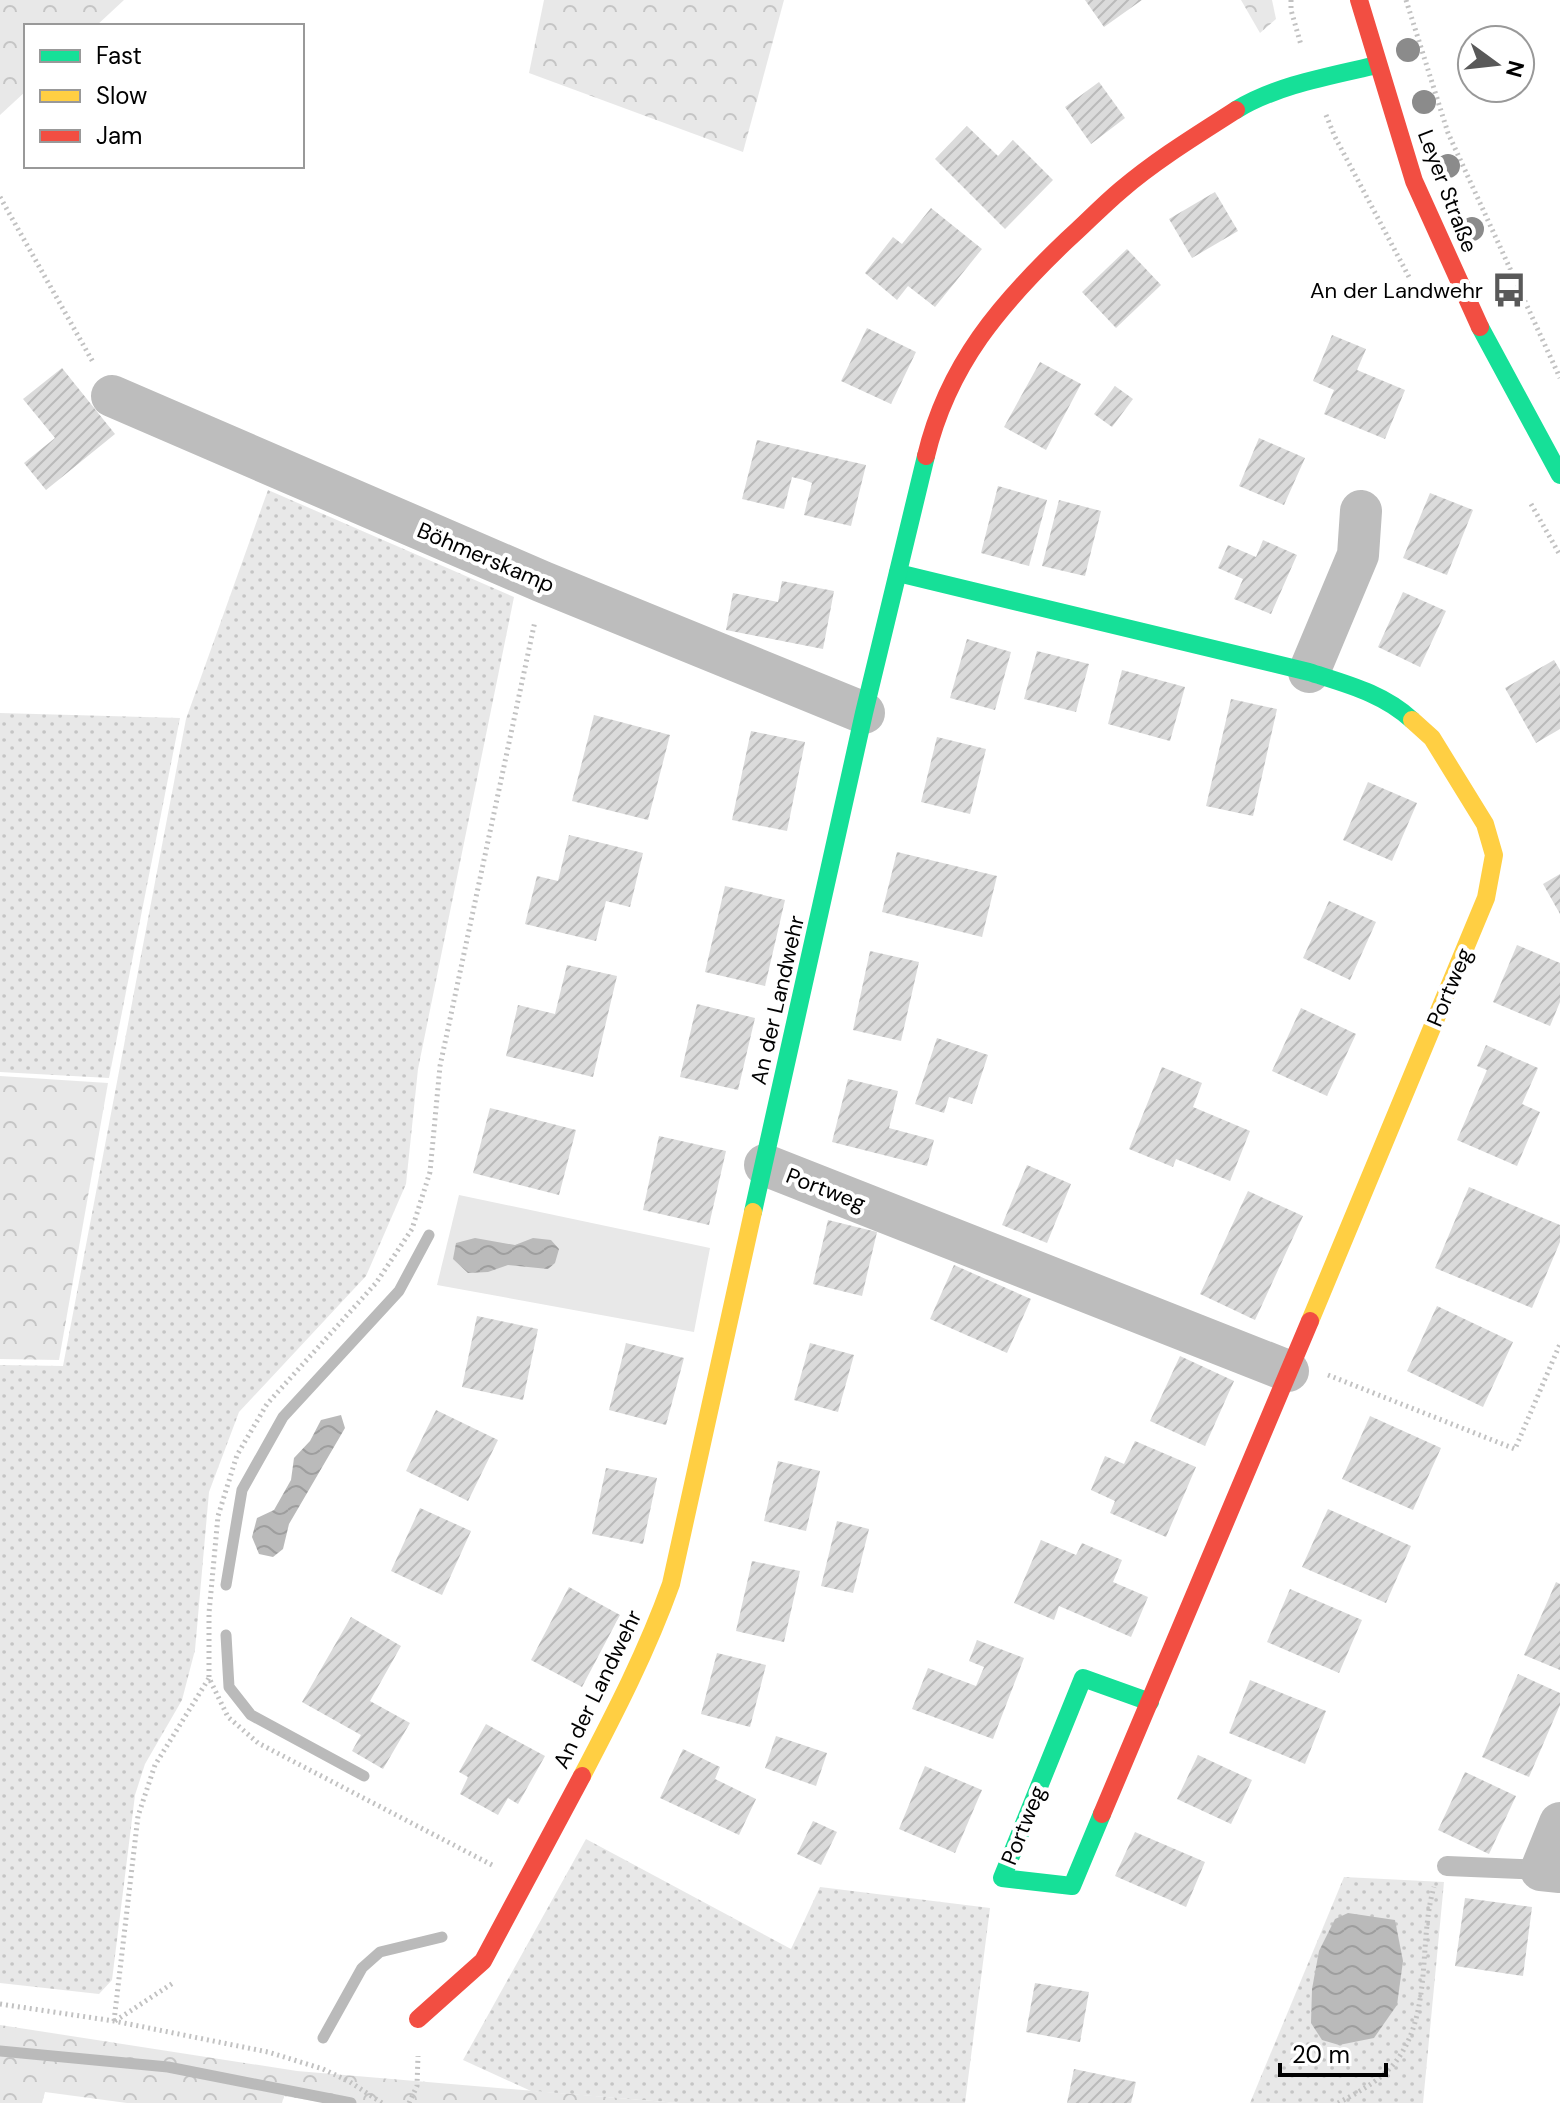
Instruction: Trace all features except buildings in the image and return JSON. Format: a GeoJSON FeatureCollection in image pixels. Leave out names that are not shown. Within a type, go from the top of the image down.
{"type":"FeatureCollection","features":[{"type":"Feature","properties":{"kind":"street","name":"Leyer Straße"},"geometry":{"type":"LineString","coordinates":[[1359,0],[1414,181],[1468,304],[1560,475]]}},
{"type":"Feature","properties":{"kind":"street","name":"An der Landwehr"},"geometry":{"type":"LineString","coordinates":[[418,2019],[483,1961],[630,1685],[671,1584],[864,713],[927,450],[948,390],[982,332],[1019,286],[1122,189],[1193,137],[1246,104],[1312,80],[1377,65]]}},
{"type":"Feature","properties":{"kind":"street","name":"Böhmerskamp"},"geometry":{"type":"LineString","coordinates":[[112,396],[543,582],[864,713]]}},
{"type":"Feature","properties":{"kind":"street"},"geometry":{"type":"LineString","coordinates":[[1309,672],[1358,555],[1361,511]]}},
{"type":"Feature","properties":{"kind":"street","name":"Portweg"},"geometry":{"type":"LineString","coordinates":[[898,573],[1309,672],[1366,690],[1402,711],[1432,738],[1485,824],[1494,855],[1486,898],[1291,1366],[1150,1702],[1072,1886],[1002,1878],[1083,1678],[1150,1702]]}},
{"type":"Feature","properties":{"kind":"street","name":"Portweg"},"geometry":{"type":"LineString","coordinates":[[765,1165],[1291,1366]]}},
{"type":"Feature","properties":{"kind":"street"},"geometry":{"type":"LineString","coordinates":[[1550,1871],[1560,1823]]}},
{"type":"Feature","properties":{"kind":"lane"},"geometry":{"type":"LineString","coordinates":[[1447,1866],[1550,1871]]}},
{"type":"Feature","properties":{"kind":"path"},"geometry":{"type":"LineString","coordinates":[[1406,0],[1448,133],[1560,378]]}},
{"type":"Feature","properties":{"kind":"path"},"geometry":{"type":"LineString","coordinates":[[0,197],[112,396]]}},
{"type":"Feature","properties":{"kind":"path"},"geometry":{"type":"LineString","coordinates":[[525,1882],[258,1743],[228,1717],[209,1678],[209,1613],[218,1516],[237,1455],[267,1404],[376,1283],[412,1229],[430,1172],[440,1066],[543,582]]}},
{"type":"Feature","properties":{"kind":"path"},"geometry":{"type":"LineString","coordinates":[[1291,1366],[1515,1449],[1560,1344]]}},
{"type":"Feature","properties":{"kind":"path"},"geometry":{"type":"LineString","coordinates":[[114,2021],[138,1816],[155,1765],[209,1678]]}},
{"type":"Feature","properties":{"kind":"path"},"geometry":{"type":"LineString","coordinates":[[1338,2103],[1366,2089],[1397,2060],[1414,2025],[1430,1902],[1437,1877],[1447,1866]]}},
{"type":"Feature","properties":{"kind":"path"},"geometry":{"type":"LineString","coordinates":[[114,2021],[173,1983]]}},
{"type":"Feature","properties":{"kind":"path"},"geometry":{"type":"LineString","coordinates":[[0,2004],[114,2021],[268,2052],[323,2069],[382,2103]]}},
{"type":"Feature","properties":{"kind":"path"},"geometry":{"type":"LineString","coordinates":[[409,2103],[417,2086],[418,2019]]}},
{"type":"Feature","properties":{"kind":"green space"},"geometry":{"type":"Polygon","coordinates":[[[0,0],[124,0],[98,24],[24,24],[24,93],[0,115],[0,0]]]}},
{"type":"Feature","properties":{"kind":"green space"},"geometry":{"type":"Polygon","coordinates":[[[544,0],[784,0],[743,152],[529,73],[544,0]]]}},
{"type":"Feature","properties":{"kind":"green space"},"geometry":{"type":"Polygon","coordinates":[[[1241,0],[1272,0],[1276,19],[1260,33],[1241,0]]]}},
{"type":"Feature","properties":{"kind":"green space"},"geometry":{"type":"Polygon","coordinates":[[[268,490],[514,597],[418,1069],[406,1184],[366,1276],[239,1412],[209,1492],[195,1650],[182,1700],[145,1764],[135,1795],[112,1980],[99,1994],[0,1983],[0,1365],[63,1366],[186,719],[268,490]]]}},
{"type":"Feature","properties":{"kind":"green space"},"geometry":{"type":"Polygon","coordinates":[[[0,713],[180,718],[109,1078],[0,1072],[0,713]]]}},
{"type":"Feature","properties":{"kind":"green space"},"geometry":{"type":"Polygon","coordinates":[[[0,1076],[108,1083],[59,1360],[0,1359],[0,1076]]]}},
{"type":"Feature","properties":{"kind":"green space"},"geometry":{"type":"Polygon","coordinates":[[[459,1195],[710,1248],[694,1332],[437,1285],[459,1195]]]}},
{"type":"Feature","properties":{"kind":"green space"},"geometry":{"type":"Polygon","coordinates":[[[586,1839],[791,1949],[820,1887],[990,1908],[965,2103],[678,2103],[531,2091],[463,2060],[586,1839]]]}},
{"type":"Feature","properties":{"kind":"green space"},"geometry":{"type":"Polygon","coordinates":[[[1344,1877],[1444,1882],[1423,2103],[1250,2103],[1344,1877]]]}},
{"type":"Feature","properties":{"kind":"green space"},"geometry":{"type":"Polygon","coordinates":[[[0,2025],[297,2071],[678,2103],[326,2103],[284,2096],[282,2103],[127,2103],[45,2092],[42,2103],[0,2103],[0,2025]]]}},
{"type":"Feature","properties":{"kind":"water"},"geometry":{"type":"Polygon","coordinates":[[[475,1238],[515,1245],[533,1238],[551,1240],[559,1249],[555,1263],[548,1269],[508,1265],[488,1272],[468,1273],[453,1259],[456,1243],[475,1238]]]}},
{"type":"Feature","properties":{"kind":"water"},"geometry":{"type":"Polygon","coordinates":[[[341,1415],[345,1428],[289,1524],[283,1549],[273,1557],[259,1554],[252,1537],[257,1518],[274,1510],[291,1480],[294,1458],[310,1441],[321,1420],[341,1415]]]}},
{"type":"Feature","properties":{"kind":"water"},"geometry":{"type":"Polygon","coordinates":[[[1348,1913],[1395,1920],[1403,1961],[1397,2005],[1374,2038],[1339,2045],[1322,2040],[1311,2023],[1312,1989],[1319,1951],[1335,1919],[1348,1913]]]}},
{"type":"Feature","properties":{"kind":"waterway"},"geometry":{"type":"LineString","coordinates":[[226,1585],[242,1490],[283,1417],[399,1291],[429,1235]]}},
{"type":"Feature","properties":{"kind":"waterway"},"geometry":{"type":"LineString","coordinates":[[226,1635],[229,1687],[251,1715],[364,1776]]}},
{"type":"Feature","properties":{"kind":"waterway"},"geometry":{"type":"LineString","coordinates":[[323,2038],[362,1968],[380,1952],[442,1937]]}},
{"type":"Feature","properties":{"kind":"waterway"},"geometry":{"type":"LineString","coordinates":[[0,2051],[168,2067],[351,2103]]}},
{"type":"Feature","properties":{"kind":"traffic: fast"},"geometry":{"type":"LineString","coordinates":[[1236,110],[1286,88],[1377,65]]}},
{"type":"Feature","properties":{"kind":"traffic: fast"},"geometry":{"type":"LineString","coordinates":[[1480,327],[1560,475]]}},
{"type":"Feature","properties":{"kind":"traffic: fast"},"geometry":{"type":"LineString","coordinates":[[753,1212],[864,713],[926,456]]}},
{"type":"Feature","properties":{"kind":"traffic: fast"},"geometry":{"type":"LineString","coordinates":[[898,573],[1309,672],[1376,696],[1412,720]]}},
{"type":"Feature","properties":{"kind":"traffic: fast"},"geometry":{"type":"LineString","coordinates":[[1102,1814],[1072,1886],[1002,1878],[1083,1678],[1150,1702]]}},
{"type":"Feature","properties":{"kind":"traffic: slow"},"geometry":{"type":"LineString","coordinates":[[1310,1321],[1486,898],[1494,855],[1485,824],[1432,738],[1412,720]]}},
{"type":"Feature","properties":{"kind":"traffic: slow"},"geometry":{"type":"LineString","coordinates":[[582,1776],[641,1658],[671,1584],[753,1212]]}},
{"type":"Feature","properties":{"kind":"traffic: jam"},"geometry":{"type":"LineString","coordinates":[[1359,0],[1414,181],[1480,327]]}},
{"type":"Feature","properties":{"kind":"traffic: jam"},"geometry":{"type":"LineString","coordinates":[[926,456],[948,392],[963,364],[980,337],[1020,287],[1134,179],[1236,110]]}},
{"type":"Feature","properties":{"kind":"traffic: jam"},"geometry":{"type":"LineString","coordinates":[[1102,1814],[1310,1321]]}},
{"type":"Feature","properties":{"kind":"traffic: jam"},"geometry":{"type":"LineString","coordinates":[[418,2019],[483,1961],[582,1776]]}},
{"type":"Feature","properties":{"kind":"place","name":"An der Landwehr"},"geometry":{"type":"Point","coordinates":[1509,290]}}]}
